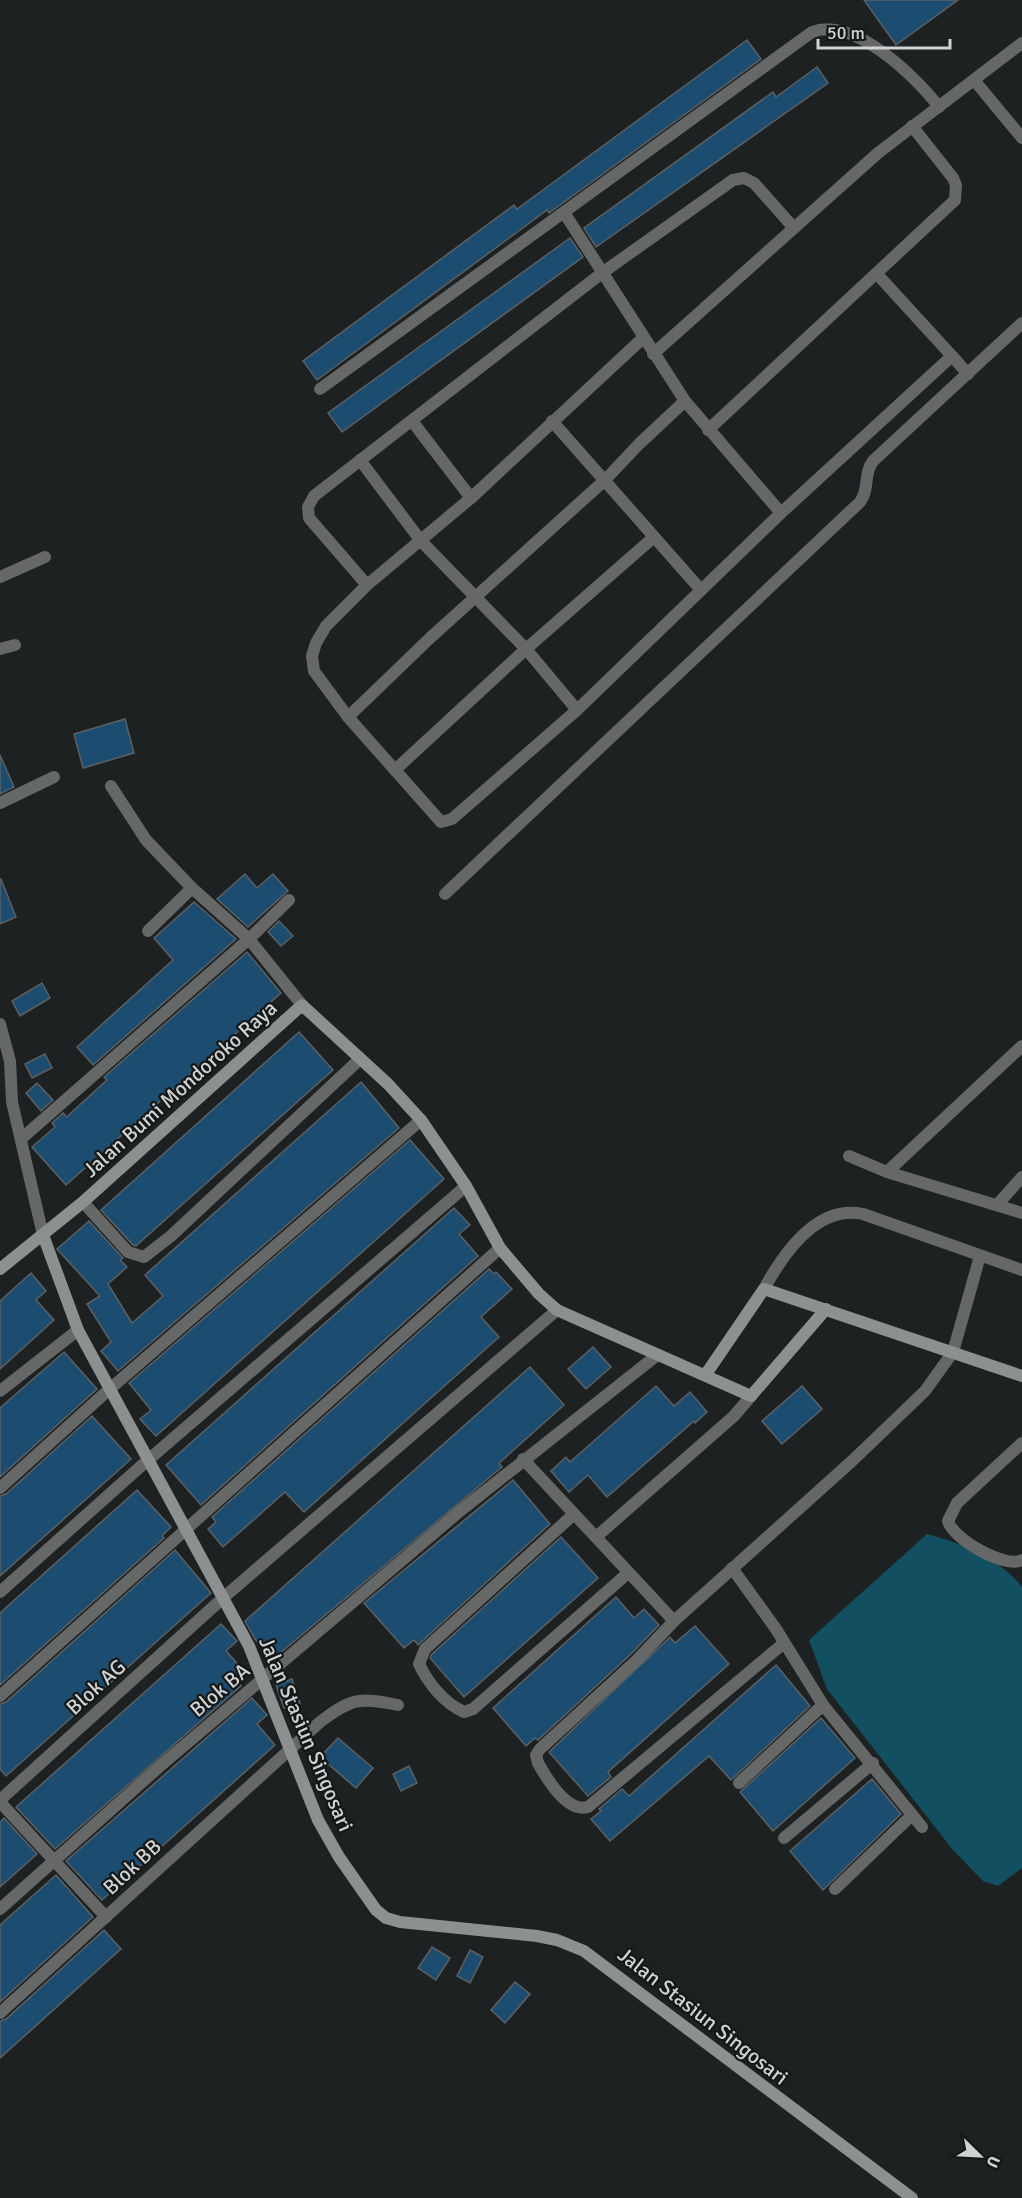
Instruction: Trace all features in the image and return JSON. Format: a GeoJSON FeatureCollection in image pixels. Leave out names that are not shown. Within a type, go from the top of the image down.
{"type":"FeatureCollection","features":[{"type":"Feature","properties":{"kind":"street"},"geometry":{"type":"LineString","coordinates":[[320,389],[565,214],[801,38],[822,28],[833,29],[854,38],[897,63],[923,86],[939,107]]}},
{"type":"Feature","properties":{"kind":"street"},"geometry":{"type":"LineString","coordinates":[[653,354],[793,227],[912,126],[1022,42]]}},
{"type":"Feature","properties":{"kind":"street"},"geometry":{"type":"LineString","coordinates":[[974,80],[1022,138]]}},
{"type":"Feature","properties":{"kind":"street"},"geometry":{"type":"LineString","coordinates":[[708,430],[955,200],[956,186],[952,178],[912,126]]}},
{"type":"Feature","properties":{"kind":"street"},"geometry":{"type":"LineString","coordinates":[[368,585],[309,518],[308,507],[314,496],[602,273],[739,178],[754,183],[793,227]]}},
{"type":"Feature","properties":{"kind":"street"},"geometry":{"type":"LineString","coordinates":[[565,214],[685,401],[781,513]]}},
{"type":"Feature","properties":{"kind":"street"},"geometry":{"type":"LineString","coordinates":[[877,274],[968,374]]}},
{"type":"Feature","properties":{"kind":"street"},"geometry":{"type":"LineString","coordinates":[[445,894],[860,502],[866,492],[867,470],[873,460],[1022,323]]}},
{"type":"Feature","properties":{"kind":"street"},"geometry":{"type":"LineString","coordinates":[[643,338],[471,498],[368,585],[326,626],[312,656],[314,671],[348,717],[435,819],[441,822],[449,822],[578,710],[781,513],[952,356]]}},
{"type":"Feature","properties":{"kind":"street"},"geometry":{"type":"LineString","coordinates":[[348,717],[474,597],[605,480],[685,401]]}},
{"type":"Feature","properties":{"kind":"street"},"geometry":{"type":"LineString","coordinates":[[412,421],[471,498]]}},
{"type":"Feature","properties":{"kind":"street"},"geometry":{"type":"LineString","coordinates":[[552,421],[701,590]]}},
{"type":"Feature","properties":{"kind":"street"},"geometry":{"type":"LineString","coordinates":[[360,460],[421,541],[526,649],[578,710]]}},
{"type":"Feature","properties":{"kind":"street"},"geometry":{"type":"LineString","coordinates":[[395,770],[526,649],[654,537]]}},
{"type":"Feature","properties":{"kind":"street"},"geometry":{"type":"LineString","coordinates":[[0,577],[45,557]]}},
{"type":"Feature","properties":{"kind":"street"},"geometry":{"type":"LineString","coordinates":[[0,649],[15,645]]}},
{"type":"Feature","properties":{"kind":"street"},"geometry":{"type":"LineString","coordinates":[[0,803],[54,777]]}},
{"type":"Feature","properties":{"kind":"street"},"geometry":{"type":"LineString","coordinates":[[111,786],[146,840],[192,888],[249,939],[302,1005]]}},
{"type":"Feature","properties":{"kind":"street"},"geometry":{"type":"LineString","coordinates":[[148,932],[192,888]]}},
{"type":"Feature","properties":{"kind":"street"},"geometry":{"type":"LineString","coordinates":[[21,1139],[249,939],[289,900]]}},
{"type":"Feature","properties":{"kind":"street","name":"Jalan Bumi Mondoroko Raya"},"geometry":{"type":"LineString","coordinates":[[0,1269],[83,1202],[302,1005],[421,1120],[466,1186],[500,1248],[525,1280],[557,1310],[657,1356],[706,1374],[751,1396]]}},
{"type":"Feature","properties":{"kind":"street","name":"Jalan Stasiun Singosari"},"geometry":{"type":"LineString","coordinates":[[0,1024],[7,1044],[12,1102],[43,1235],[78,1330],[109,1390],[187,1527],[221,1600],[264,1679],[289,1750],[318,1820],[333,1848],[380,1914],[400,1922],[557,1940],[584,1951],[912,2198]]}},
{"type":"Feature","properties":{"kind":"street"},"geometry":{"type":"LineString","coordinates":[[887,1172],[1022,1046]]}},
{"type":"Feature","properties":{"kind":"street"},"geometry":{"type":"LineString","coordinates":[[83,1202],[128,1252],[144,1257],[171,1236],[360,1059]]}},
{"type":"Feature","properties":{"kind":"street"},"geometry":{"type":"LineString","coordinates":[[0,1488],[109,1390],[421,1120]]}},
{"type":"Feature","properties":{"kind":"street"},"geometry":{"type":"LineString","coordinates":[[849,1156],[887,1172],[1022,1213]]}},
{"type":"Feature","properties":{"kind":"street"},"geometry":{"type":"LineString","coordinates":[[997,1205],[1022,1177]]}},
{"type":"Feature","properties":{"kind":"street"},"geometry":{"type":"LineString","coordinates":[[0,1592],[466,1186]]}},
{"type":"Feature","properties":{"kind":"street"},"geometry":{"type":"LineString","coordinates":[[706,1374],[784,1256],[799,1239],[828,1218],[847,1212],[863,1214],[1022,1270]]}},
{"type":"Feature","properties":{"kind":"street"},"geometry":{"type":"LineString","coordinates":[[0,1696],[500,1248]]}},
{"type":"Feature","properties":{"kind":"street"},"geometry":{"type":"LineString","coordinates":[[784,1644],[656,1748],[594,1804],[584,1809],[574,1808],[542,1769],[536,1758],[537,1752],[638,1660],[674,1621],[890,1425],[924,1391],[953,1352],[980,1256]]}},
{"type":"Feature","properties":{"kind":"street"},"geometry":{"type":"LineString","coordinates":[[764,1289],[1022,1376]]}},
{"type":"Feature","properties":{"kind":"street"},"geometry":{"type":"LineString","coordinates":[[596,1537],[734,1416],[826,1309]]}},
{"type":"Feature","properties":{"kind":"street","name":"Blok AG"},"geometry":{"type":"LineString","coordinates":[[0,1801],[221,1600],[557,1310]]}},
{"type":"Feature","properties":{"kind":"street"},"geometry":{"type":"LineString","coordinates":[[0,1391],[78,1330]]}},
{"type":"Feature","properties":{"kind":"street","name":"Blok BA"},"geometry":{"type":"LineString","coordinates":[[0,1909],[52,1860],[524,1459],[657,1356]]}},
{"type":"Feature","properties":{"kind":"street"},"geometry":{"type":"LineString","coordinates":[[1022,1443],[957,1503],[948,1521],[952,1530],[975,1547],[1009,1563],[1022,1560]]}},
{"type":"Feature","properties":{"kind":"street"},"geometry":{"type":"LineString","coordinates":[[524,1459],[573,1515],[674,1621]]}},
{"type":"Feature","properties":{"kind":"street"},"geometry":{"type":"LineString","coordinates":[[573,1515],[425,1649],[419,1664],[425,1677],[443,1697],[464,1712],[473,1709],[628,1573]]}},
{"type":"Feature","properties":{"kind":"street"},"geometry":{"type":"LineString","coordinates":[[732,1569],[823,1705],[873,1763],[922,1827]]}},
{"type":"Feature","properties":{"kind":"street","name":"Blok BB"},"geometry":{"type":"LineString","coordinates":[[0,2013],[327,1716],[350,1702],[366,1698],[398,1705]]}},
{"type":"Feature","properties":{"kind":"street"},"geometry":{"type":"LineString","coordinates":[[739,1783],[823,1705]]}},
{"type":"Feature","properties":{"kind":"street"},"geometry":{"type":"LineString","coordinates":[[784,1838],[873,1763]]}},
{"type":"Feature","properties":{"kind":"street"},"geometry":{"type":"LineString","coordinates":[[0,1801],[106,1917]]}},
{"type":"Feature","properties":{"kind":"street"},"geometry":{"type":"LineString","coordinates":[[835,1889],[912,1815]]}},
{"type":"Feature","properties":{"kind":"shaded area"},"geometry":{"type":"Polygon","coordinates":[[[927,1534],[954,1542],[990,1559],[1002,1567],[1022,1587],[1022,1868],[998,1886],[983,1881],[953,1850],[827,1689],[809,1640],[927,1534]]]}},
{"type":"Feature","properties":{"kind":"building"},"geometry":{"type":"Polygon","coordinates":[[[864,0],[958,0],[896,45],[864,0]]]}},
{"type":"Feature","properties":{"kind":"building"},"geometry":{"type":"Polygon","coordinates":[[[747,40],[761,59],[549,213],[547,210],[317,380],[303,361],[514,205],[517,209],[747,40]]]}},
{"type":"Feature","properties":{"kind":"building"},"geometry":{"type":"Polygon","coordinates":[[[817,67],[828,83],[596,247],[584,228],[773,92],[776,97],[817,67]]]}},
{"type":"Feature","properties":{"kind":"building"},"geometry":{"type":"Polygon","coordinates":[[[570,238],[583,257],[342,432],[328,413],[570,238]]]}},
{"type":"Feature","properties":{"kind":"building"},"geometry":{"type":"Polygon","coordinates":[[[125,719],[134,753],[83,768],[74,734],[125,719]]]}},
{"type":"Feature","properties":{"kind":"building"},"geometry":{"type":"Polygon","coordinates":[[[0,755],[14,787],[0,794],[0,755]]]}},
{"type":"Feature","properties":{"kind":"building"},"geometry":{"type":"Polygon","coordinates":[[[245,874],[257,888],[273,874],[288,891],[248,927],[217,899],[245,874]]]}},
{"type":"Feature","properties":{"kind":"building"},"geometry":{"type":"Polygon","coordinates":[[[0,880],[16,917],[0,924],[0,880]]]}},
{"type":"Feature","properties":{"kind":"building"},"geometry":{"type":"Polygon","coordinates":[[[194,902],[236,939],[93,1065],[77,1047],[173,960],[154,938],[194,902]]]}},
{"type":"Feature","properties":{"kind":"building"},"geometry":{"type":"Polygon","coordinates":[[[279,921],[293,936],[281,946],[268,932],[279,921]]]}},
{"type":"Feature","properties":{"kind":"building"},"geometry":{"type":"Polygon","coordinates":[[[247,952],[281,993],[66,1185],[32,1147],[55,1127],[52,1123],[63,1113],[67,1117],[107,1080],[104,1077],[247,952]]]}},
{"type":"Feature","properties":{"kind":"building"},"geometry":{"type":"Polygon","coordinates":[[[42,983],[50,998],[20,1016],[12,1001],[42,983]]]}},
{"type":"Feature","properties":{"kind":"building"},"geometry":{"type":"Polygon","coordinates":[[[299,1032],[333,1070],[136,1246],[133,1245],[101,1210],[299,1032]]]}},
{"type":"Feature","properties":{"kind":"building"},"geometry":{"type":"Polygon","coordinates":[[[45,1054],[52,1068],[32,1078],[25,1064],[45,1054]]]}},
{"type":"Feature","properties":{"kind":"building"},"geometry":{"type":"Polygon","coordinates":[[[361,1082],[399,1128],[118,1371],[101,1351],[111,1342],[87,1304],[100,1296],[57,1249],[89,1221],[123,1258],[120,1260],[127,1267],[108,1284],[132,1323],[163,1296],[145,1275],[361,1082]]]}},
{"type":"Feature","properties":{"kind":"building"},"geometry":{"type":"Polygon","coordinates":[[[37,1083],[53,1100],[41,1111],[26,1093],[37,1083]]]}},
{"type":"Feature","properties":{"kind":"building"},"geometry":{"type":"Polygon","coordinates":[[[410,1140],[444,1179],[156,1436],[140,1419],[151,1410],[129,1383],[410,1140]]]}},
{"type":"Feature","properties":{"kind":"building"},"geometry":{"type":"Polygon","coordinates":[[[454,1208],[470,1225],[459,1234],[478,1256],[201,1505],[166,1465],[454,1208]]]}},
{"type":"Feature","properties":{"kind":"building"},"geometry":{"type":"Polygon","coordinates":[[[489,1269],[494,1274],[496,1272],[512,1289],[481,1317],[499,1337],[304,1512],[285,1492],[223,1547],[208,1529],[216,1522],[212,1517],[489,1269]]]}},
{"type":"Feature","properties":{"kind":"building"},"geometry":{"type":"Polygon","coordinates":[[[31,1273],[46,1291],[36,1300],[54,1320],[0,1369],[0,1301],[31,1273]]]}},
{"type":"Feature","properties":{"kind":"building"},"geometry":{"type":"Polygon","coordinates":[[[593,1347],[611,1367],[586,1389],[568,1369],[593,1347]]]}},
{"type":"Feature","properties":{"kind":"building"},"geometry":{"type":"Polygon","coordinates":[[[64,1352],[97,1389],[0,1477],[0,1408],[64,1352]]]}},
{"type":"Feature","properties":{"kind":"building"},"geometry":{"type":"Polygon","coordinates":[[[530,1367],[564,1405],[499,1463],[502,1467],[273,1659],[255,1639],[245,1621],[530,1367]]]}},
{"type":"Feature","properties":{"kind":"building"},"geometry":{"type":"Polygon","coordinates":[[[656,1386],[674,1406],[690,1392],[707,1412],[607,1497],[588,1475],[569,1492],[551,1471],[566,1457],[570,1462],[656,1386]]]}},
{"type":"Feature","properties":{"kind":"building"},"geometry":{"type":"Polygon","coordinates":[[[802,1386],[822,1409],[782,1444],[762,1421],[802,1386]]]}},
{"type":"Feature","properties":{"kind":"building"},"geometry":{"type":"Polygon","coordinates":[[[92,1416],[131,1459],[0,1576],[0,1496],[6,1494],[92,1416]]]}},
{"type":"Feature","properties":{"kind":"building"},"geometry":{"type":"Polygon","coordinates":[[[513,1480],[550,1524],[418,1645],[414,1640],[404,1648],[364,1603],[513,1480]]]}},
{"type":"Feature","properties":{"kind":"building"},"geometry":{"type":"Polygon","coordinates":[[[137,1490],[171,1527],[162,1536],[164,1538],[0,1685],[0,1613],[137,1490]]]}},
{"type":"Feature","properties":{"kind":"building"},"geometry":{"type":"Polygon","coordinates":[[[561,1537],[598,1578],[464,1697],[430,1658],[432,1654],[561,1537]]]}},
{"type":"Feature","properties":{"kind":"building"},"geometry":{"type":"Polygon","coordinates":[[[175,1550],[211,1593],[6,1776],[0,1769],[0,1704],[6,1702],[175,1550]]]}},
{"type":"Feature","properties":{"kind":"building"},"geometry":{"type":"Polygon","coordinates":[[[616,1597],[634,1618],[644,1609],[659,1625],[538,1740],[535,1738],[526,1746],[493,1708],[616,1597]]]}},
{"type":"Feature","properties":{"kind":"building"},"geometry":{"type":"Polygon","coordinates":[[[221,1624],[237,1641],[226,1651],[244,1671],[235,1679],[241,1686],[55,1849],[16,1807],[221,1624]]]}},
{"type":"Feature","properties":{"kind":"building"},"geometry":{"type":"Polygon","coordinates":[[[695,1626],[729,1664],[608,1772],[611,1777],[588,1796],[549,1752],[670,1637],[675,1643],[695,1626]]]}},
{"type":"Feature","properties":{"kind":"building"},"geometry":{"type":"Polygon","coordinates":[[[776,1665],[810,1706],[731,1780],[709,1756],[610,1841],[591,1819],[601,1811],[599,1809],[622,1789],[629,1796],[776,1665]]]}},
{"type":"Feature","properties":{"kind":"building"},"geometry":{"type":"Polygon","coordinates":[[[292,1679],[300,1703],[284,1708],[276,1685],[292,1679]]]}},
{"type":"Feature","properties":{"kind":"building"},"geometry":{"type":"Polygon","coordinates":[[[252,1698],[267,1715],[257,1724],[275,1745],[102,1900],[66,1861],[252,1698]]]}},
{"type":"Feature","properties":{"kind":"building"},"geometry":{"type":"Polygon","coordinates":[[[821,1718],[855,1758],[773,1831],[740,1792],[821,1718]]]}},
{"type":"Feature","properties":{"kind":"building"},"geometry":{"type":"Polygon","coordinates":[[[338,1738],[373,1768],[356,1788],[320,1757],[338,1738]]]}},
{"type":"Feature","properties":{"kind":"building"},"geometry":{"type":"Polygon","coordinates":[[[409,1766],[417,1783],[401,1791],[393,1774],[409,1766]]]}},
{"type":"Feature","properties":{"kind":"building"},"geometry":{"type":"Polygon","coordinates":[[[872,1779],[901,1814],[823,1890],[790,1851],[872,1779]]]}},
{"type":"Feature","properties":{"kind":"building"},"geometry":{"type":"Polygon","coordinates":[[[4,1818],[37,1854],[0,1887],[0,1822],[4,1818]]]}},
{"type":"Feature","properties":{"kind":"building"},"geometry":{"type":"Polygon","coordinates":[[[56,1875],[93,1917],[0,2002],[0,1925],[56,1875]]]}},
{"type":"Feature","properties":{"kind":"building"},"geometry":{"type":"Polygon","coordinates":[[[104,1930],[121,1949],[0,2058],[0,2021],[6,2019],[104,1930]]]}},
{"type":"Feature","properties":{"kind":"building"},"geometry":{"type":"Polygon","coordinates":[[[432,1947],[450,1958],[436,1980],[418,1968],[432,1947]]]}},
{"type":"Feature","properties":{"kind":"building"},"geometry":{"type":"Polygon","coordinates":[[[470,1950],[483,1957],[470,1983],[457,1976],[470,1950]]]}},
{"type":"Feature","properties":{"kind":"building"},"geometry":{"type":"Polygon","coordinates":[[[515,1982],[530,1994],[505,2023],[491,2010],[515,1982]]]}}]}
